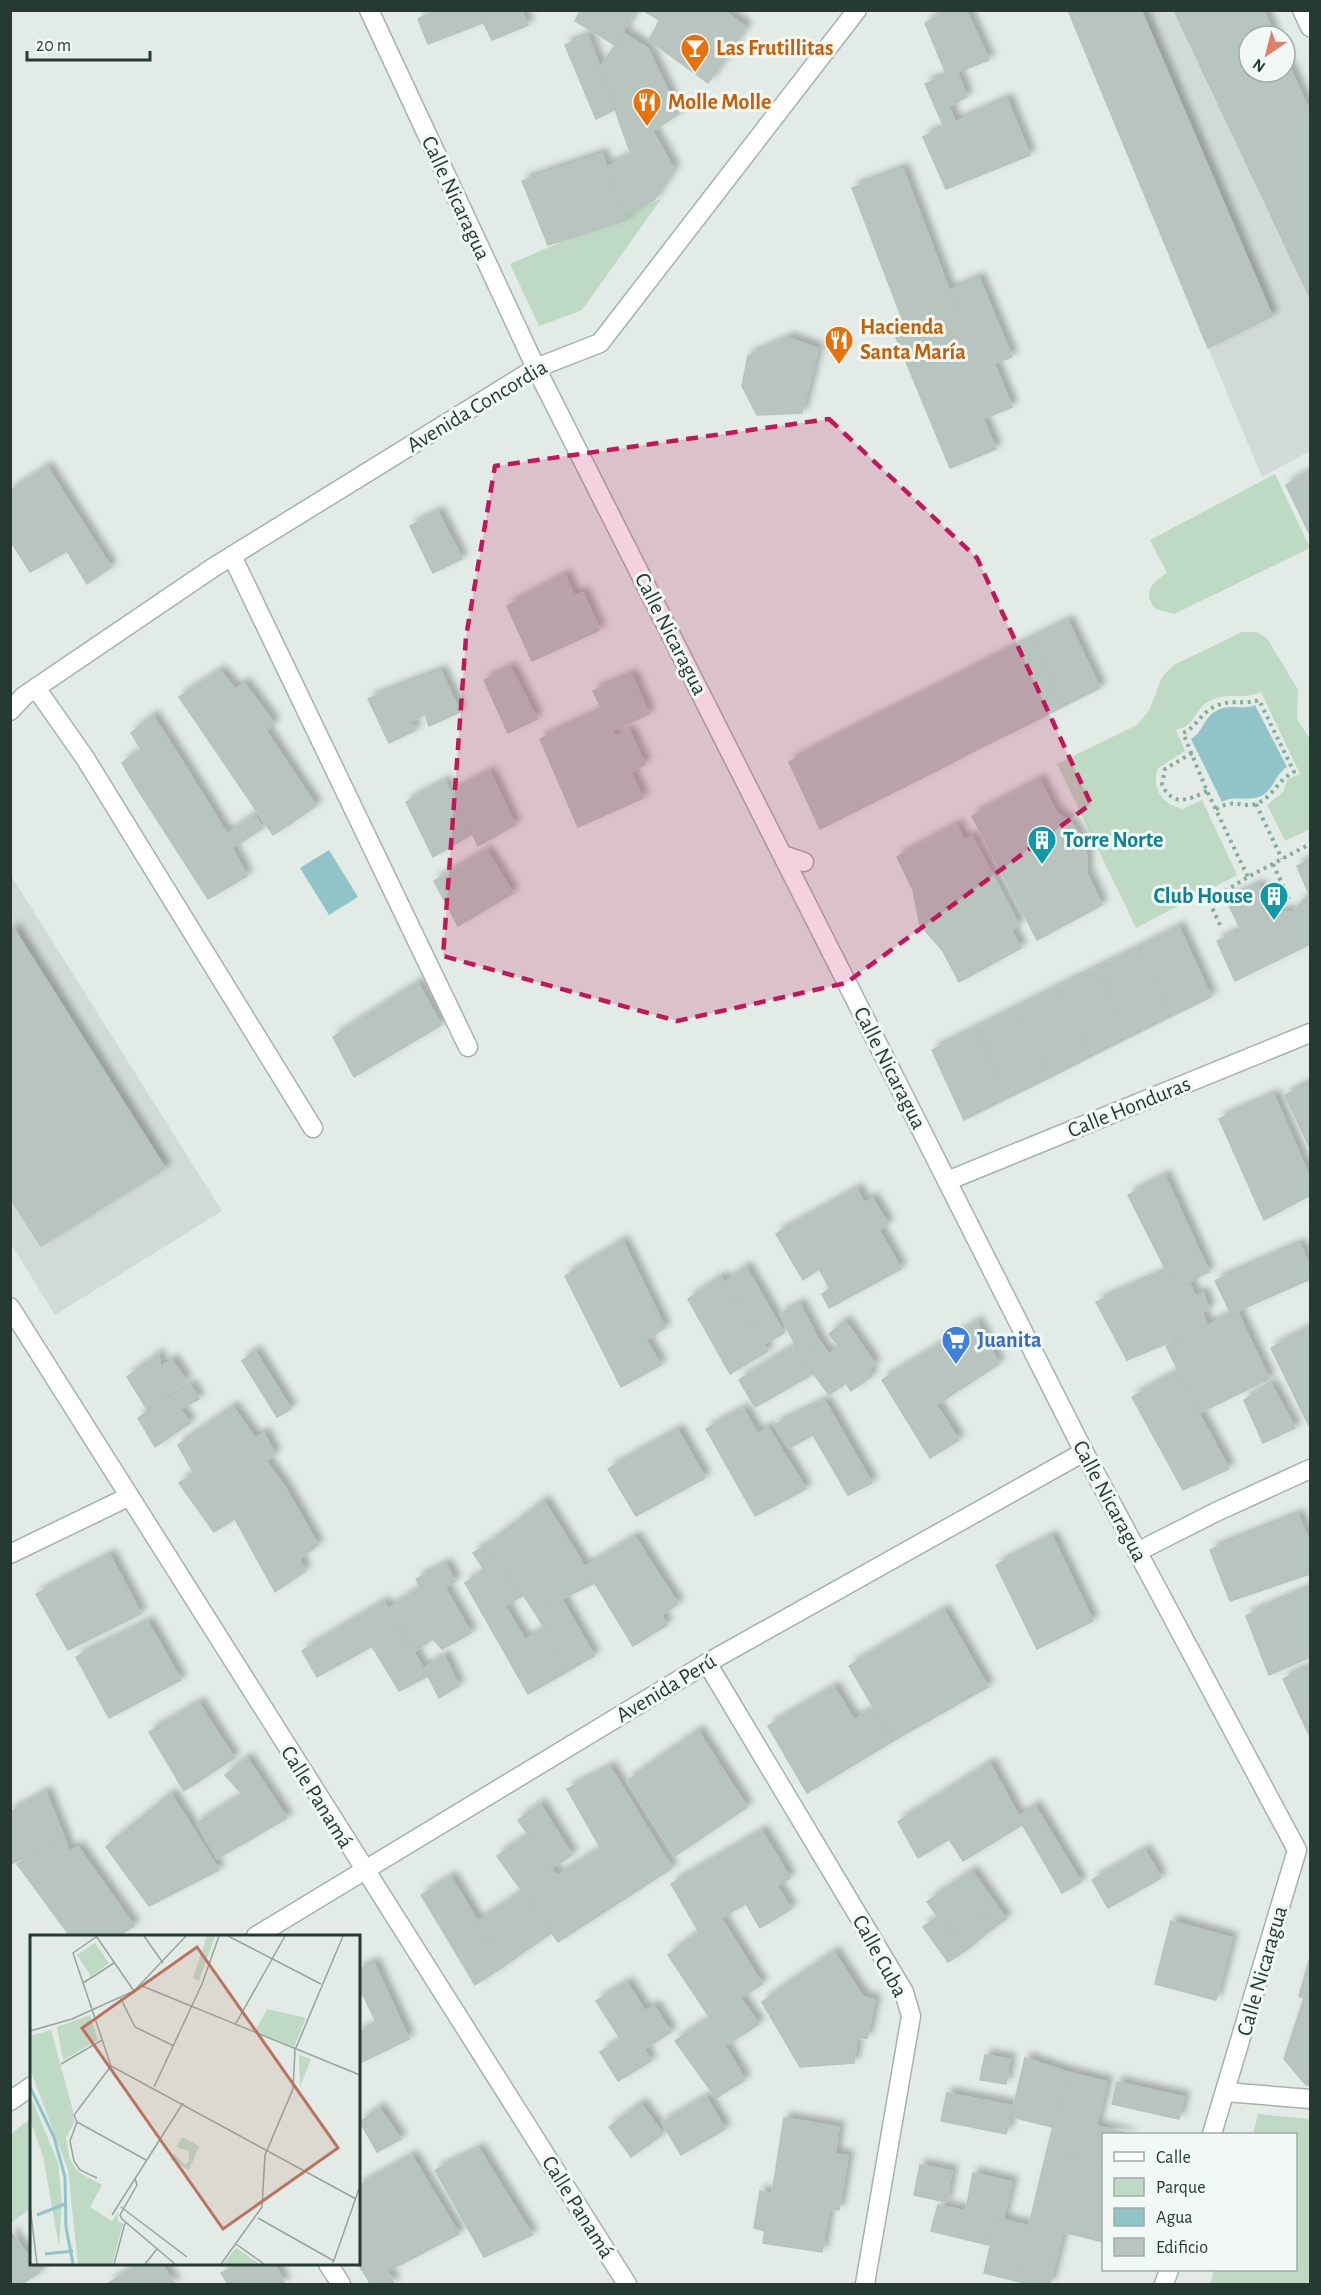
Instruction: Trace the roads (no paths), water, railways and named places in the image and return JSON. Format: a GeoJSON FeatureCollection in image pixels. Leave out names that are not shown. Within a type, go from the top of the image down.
{"type":"FeatureCollection","features":[{"type":"Feature","properties":{"kind":"street","name":"Calle Nicaragua"},"geometry":{"type":"LineString","coordinates":[[369,10],[536,368],[1084,1452],[1137,1552],[1304,1848],[1212,2133]]}},
{"type":"Feature","properties":{"kind":"street","name":"Avenida Concordia"},"geometry":{"type":"LineString","coordinates":[[10,711],[24,696],[232,556],[536,368],[600,343],[856,10]]}},
{"type":"Feature","properties":{"kind":"street"},"geometry":{"type":"LineString","coordinates":[[1302,10],[1311,27]]}},
{"type":"Feature","properties":{"kind":"street"},"geometry":{"type":"LineString","coordinates":[[232,556],[468,1047]]}},
{"type":"Feature","properties":{"kind":"street"},"geometry":{"type":"LineString","coordinates":[[36,688],[85,758],[313,1128]]}},
{"type":"Feature","properties":{"kind":"street"},"geometry":{"type":"LineString","coordinates":[[783,855],[804,862]]}},
{"type":"Feature","properties":{"kind":"street","name":"Calle Honduras"},"geometry":{"type":"LineString","coordinates":[[947,1181],[1311,1033]]}},
{"type":"Feature","properties":{"kind":"street","name":"Calle Panamá"},"geometry":{"type":"LineString","coordinates":[[10,1307],[364,1872],[627,2284]]}},
{"type":"Feature","properties":{"kind":"street","name":"Avenida Perú"},"geometry":{"type":"LineString","coordinates":[[258,1935],[706,1663],[1084,1452]]}},
{"type":"Feature","properties":{"kind":"street"},"geometry":{"type":"LineString","coordinates":[[1137,1552],[1216,1512],[1311,1469]]}},
{"type":"Feature","properties":{"kind":"street"},"geometry":{"type":"LineString","coordinates":[[10,1554],[128,1497]]}},
{"type":"Feature","properties":{"kind":"street","name":"Calle Cuba"},"geometry":{"type":"LineString","coordinates":[[706,1663],[904,1992],[911,2016],[866,2284]]}},
{"type":"Feature","properties":{"kind":"street"},"geometry":{"type":"LineString","coordinates":[[10,2101],[30,2087]]}},
{"type":"Feature","properties":{"kind":"street"},"geometry":{"type":"LineString","coordinates":[[1226,2092],[1311,2098]]}},
{"type":"Feature","properties":{"kind":"street"},"geometry":{"type":"LineString","coordinates":[[329,2265],[341,2284]]}},
{"type":"Feature","properties":{"kind":"water"},"geometry":{"type":"Polygon","coordinates":[[[1255,705],[1287,767],[1269,790],[1261,796],[1222,802],[1191,739],[1213,713],[1229,707],[1255,705]]]}},
{"type":"Feature","properties":{"kind":"water"},"geometry":{"type":"Polygon","coordinates":[[[329,850],[358,897],[329,915],[300,868],[329,850]]]}},
{"type":"Feature","properties":{"kind":"place","name":"Las Frutillitas"},"geometry":{"type":"Point","coordinates":[695,74]}},
{"type":"Feature","properties":{"kind":"place","name":"Molle Molle"},"geometry":{"type":"Point","coordinates":[647,128]}},
{"type":"Feature","properties":{"kind":"place","name":"Hacienda Santa María"},"geometry":{"type":"Point","coordinates":[839,366]}},
{"type":"Feature","properties":{"kind":"place","name":"Torre Norte"},"geometry":{"type":"Point","coordinates":[1042,866]}},
{"type":"Feature","properties":{"kind":"place","name":"Club House"},"geometry":{"type":"Point","coordinates":[1274,922]}},
{"type":"Feature","properties":{"kind":"place","name":"Juanita"},"geometry":{"type":"Point","coordinates":[956,1366]}}]}
